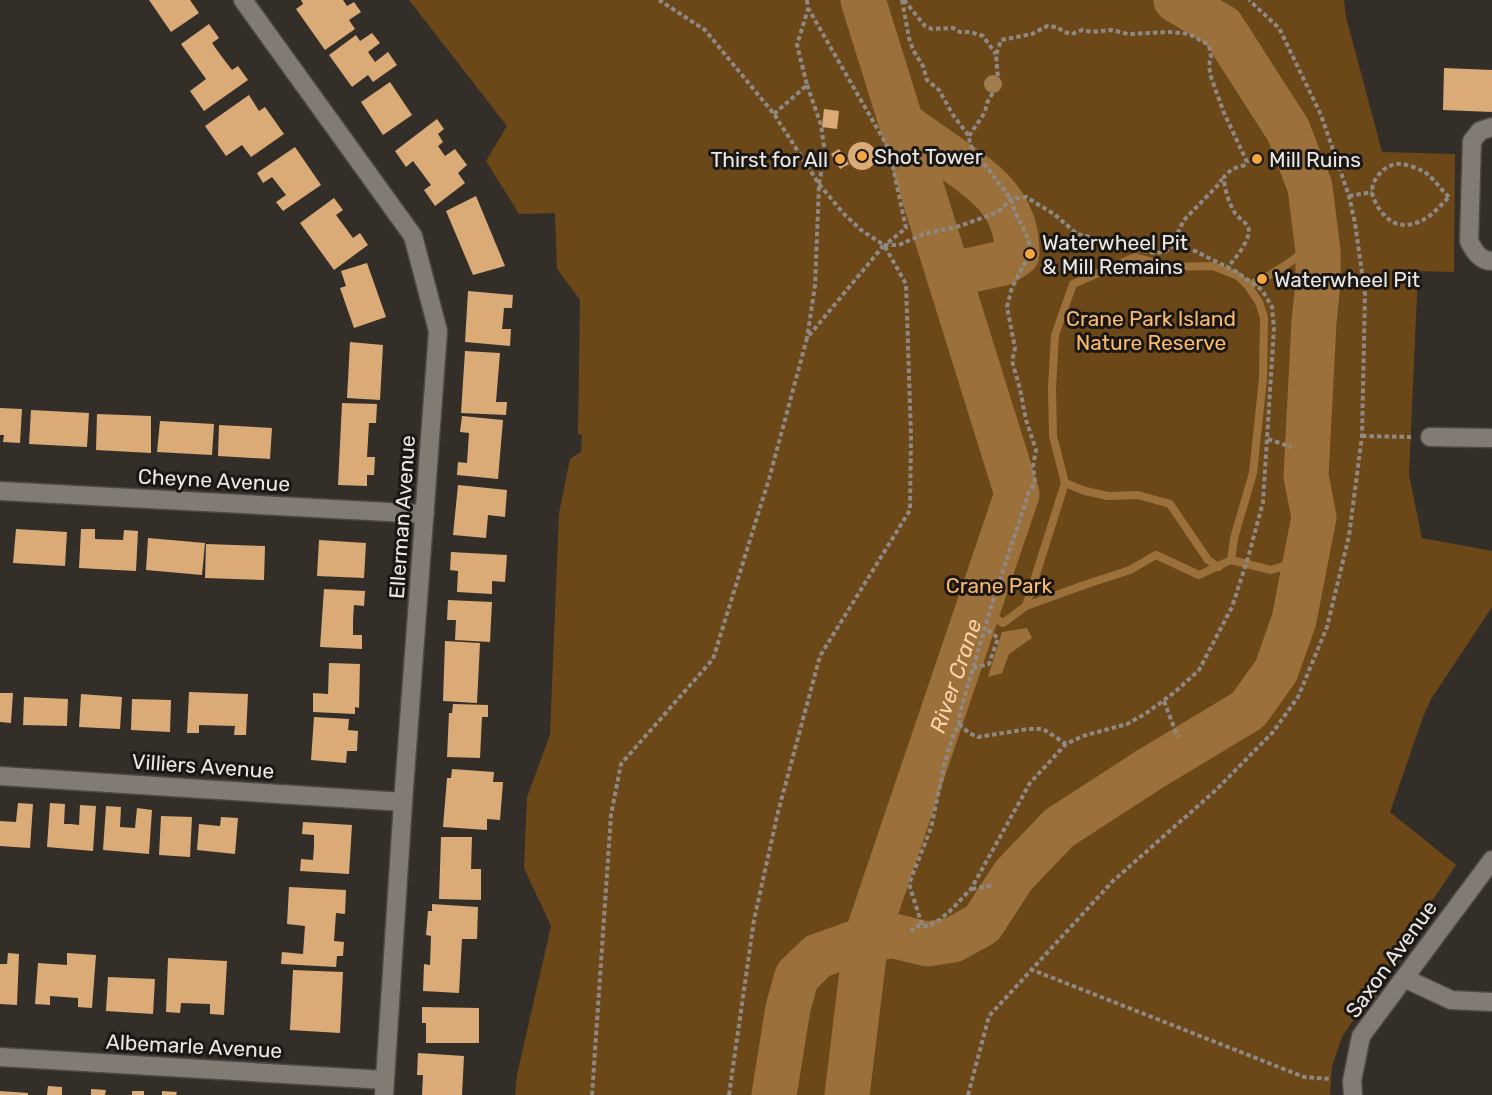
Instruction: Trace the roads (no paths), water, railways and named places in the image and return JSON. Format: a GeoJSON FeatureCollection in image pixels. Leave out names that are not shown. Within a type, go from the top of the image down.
{"type":"FeatureCollection","features":[{"type":"Feature","properties":{"kind":"street","name":"Ellerman Avenue"},"geometry":{"type":"LineString","coordinates":[[243,0],[413,237],[438,331],[403,802],[385,1087]]}},
{"type":"Feature","properties":{"kind":"street"},"geometry":{"type":"LineString","coordinates":[[1492,127],[1480,131],[1472,141],[1469,242],[1475,254],[1487,261],[1492,261]]}},
{"type":"Feature","properties":{"kind":"street"},"geometry":{"type":"LineString","coordinates":[[1430,437],[1492,438]]}},
{"type":"Feature","properties":{"kind":"street","name":"Cheyne Avenue"},"geometry":{"type":"LineString","coordinates":[[0,490],[425,514]]}},
{"type":"Feature","properties":{"kind":"street","name":"Villiers Avenue"},"geometry":{"type":"LineString","coordinates":[[0,776],[403,802]]}},
{"type":"Feature","properties":{"kind":"street","name":"Saxon Avenue"},"geometry":{"type":"LineString","coordinates":[[1353,1088],[1361,1036],[1492,860]]}},
{"type":"Feature","properties":{"kind":"street"},"geometry":{"type":"LineString","coordinates":[[1404,978],[1451,1000],[1492,1002]]}},
{"type":"Feature","properties":{"kind":"street","name":"Albemarle Avenue"},"geometry":{"type":"LineString","coordinates":[[0,1057],[385,1087]]}},
{"type":"Feature","properties":{"kind":"waterway","name":"River Crane"},"geometry":{"type":"LineString","coordinates":[[847,1095],[866,939],[1017,494],[863,0]]}},
{"type":"Feature","properties":{"kind":"waterway"},"geometry":{"type":"LineString","coordinates":[[774,1095],[788,1008],[797,976],[818,956],[866,939],[894,936],[927,944],[953,940],[982,924],[1014,875],[1059,828],[1150,769],[1248,710],[1276,671],[1294,620],[1314,517],[1306,476],[1318,283],[1318,251],[1310,187],[1288,130],[1222,27],[1176,0]]}},
{"type":"Feature","properties":{"kind":"waterway","name":"River Crane"},"geometry":{"type":"LineString","coordinates":[[902,124],[989,187],[1006,209],[1012,222],[1017,254],[1003,263],[949,275]]}},
{"type":"Feature","properties":{"kind":"waterway"},"geometry":{"type":"LineString","coordinates":[[1026,606],[1065,483],[1053,436],[1052,388],[1055,335],[1073,284],[1135,257],[1170,267],[1213,266],[1238,276],[1248,286],[1284,266],[1316,241]]}},
{"type":"Feature","properties":{"kind":"waterway"},"geometry":{"type":"LineString","coordinates":[[1231,560],[1234,538],[1253,473],[1263,379],[1264,318],[1259,302],[1248,286]]}},
{"type":"Feature","properties":{"kind":"waterway"},"geometry":{"type":"LineString","coordinates":[[1065,483],[1085,491],[1108,496],[1138,495],[1170,504],[1208,560],[1219,567]]}},
{"type":"Feature","properties":{"kind":"waterway"},"geometry":{"type":"LineString","coordinates":[[991,616],[1003,623],[1026,606],[1130,570],[1156,555],[1199,575],[1231,560],[1271,570],[1305,560]]}},
{"type":"Feature","properties":{"kind":"place","name":"Shot Tower"},"geometry":{"type":"Point","coordinates":[862,156]}},
{"type":"Feature","properties":{"kind":"place","name":"Thirst for All"},"geometry":{"type":"Point","coordinates":[840,159]}},
{"type":"Feature","properties":{"kind":"place","name":"Mill Ruins"},"geometry":{"type":"Point","coordinates":[1257,159]}},
{"type":"Feature","properties":{"kind":"place","name":"Waterwheel Pit & Mill Remains"},"geometry":{"type":"Point","coordinates":[1030,254]}},
{"type":"Feature","properties":{"kind":"place","name":"Waterwheel Pit"},"geometry":{"type":"Point","coordinates":[1262,279]}},
{"type":"Feature","properties":{"kind":"park label","name":"Crane Park Island Nature Reserve"},"geometry":{"type":"Point","coordinates":[1151,330]}},
{"type":"Feature","properties":{"kind":"park label","name":"Crane Park"},"geometry":{"type":"Point","coordinates":[999,585]}}]}
